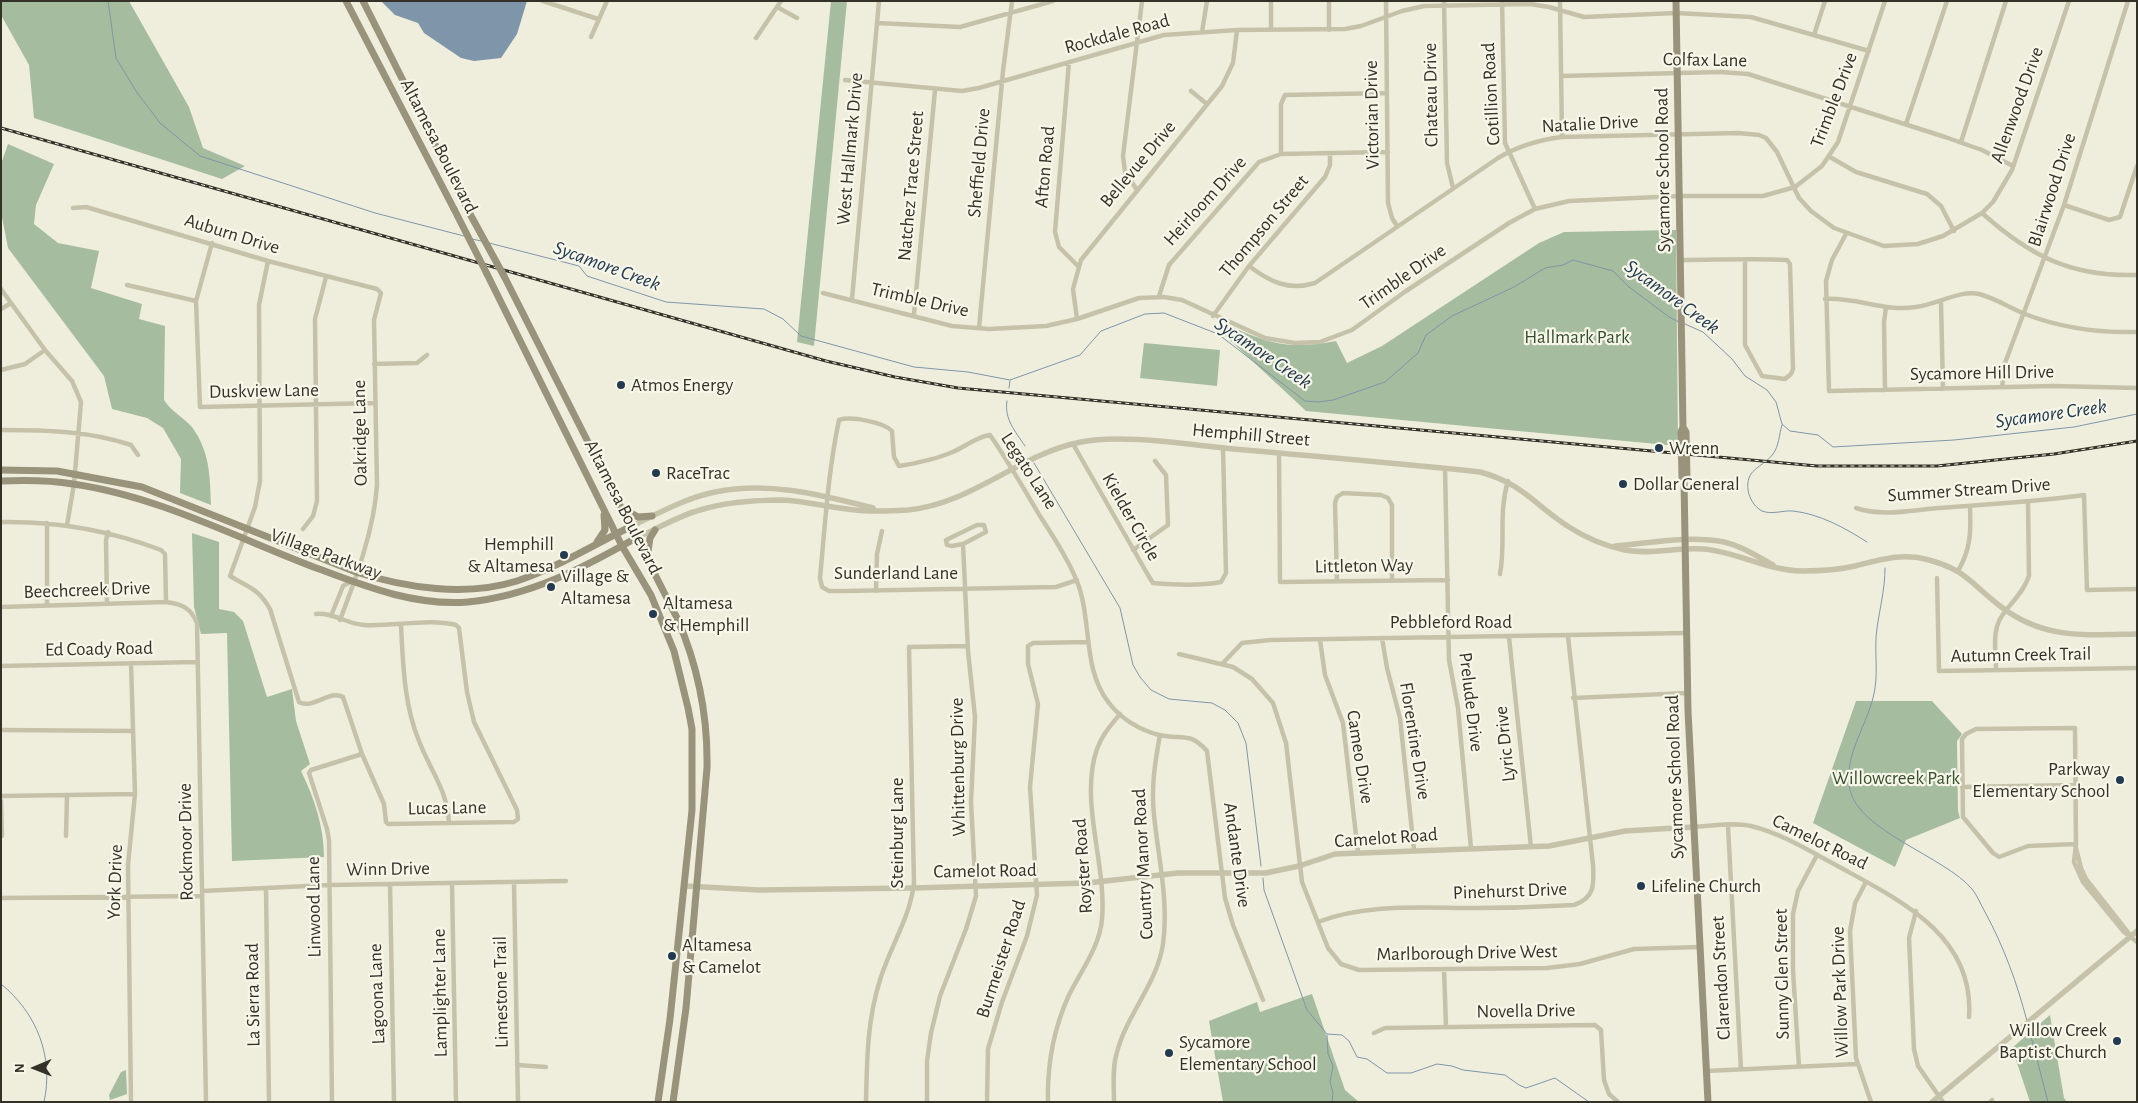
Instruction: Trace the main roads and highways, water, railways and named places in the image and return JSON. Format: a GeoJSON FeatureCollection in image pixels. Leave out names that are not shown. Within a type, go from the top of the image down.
{"type":"FeatureCollection","features":[{"type":"Feature","properties":{"kind":"main road","name":"Altamesa Boulevard"},"geometry":{"type":"LineString","coordinates":[[346,1],[487,274],[622,546],[651,595],[667,631],[692,729],[693,776],[685,886],[658,1102]]}},
{"type":"Feature","properties":{"kind":"main road","name":"Altamesa Boulevard"},"geometry":{"type":"LineString","coordinates":[[363,1],[682,628],[694,664],[705,714],[707,768],[686,1008],[674,1102]]}},
{"type":"Feature","properties":{"kind":"main road","name":"Sycamore School Road"},"geometry":{"type":"LineString","coordinates":[[1676,1],[1683,427],[1681,462],[1682,478],[1684,480],[1686,540],[1688,693],[1693,827],[1708,1102]]}},
{"type":"Feature","properties":{"kind":"main road"},"geometry":{"type":"LineString","coordinates":[[571,441],[583,434]]}},
{"type":"Feature","properties":{"kind":"main road","name":"Village Parkway"},"geometry":{"type":"LineString","coordinates":[[1,470],[40,469],[75,473],[142,487],[356,572],[380,580],[424,588],[474,588],[496,585],[535,574],[630,527]]}},
{"type":"Feature","properties":{"kind":"main road","name":"Village Parkway"},"geometry":{"type":"LineString","coordinates":[[1,481],[26,480],[74,484],[142,502],[202,522],[243,540],[393,596],[420,600],[468,602],[540,587],[636,538]]}},
{"type":"Feature","properties":{"kind":"main road"},"geometry":{"type":"LineString","coordinates":[[620,506],[638,517],[652,516]]}},
{"type":"Feature","properties":{"kind":"main road"},"geometry":{"type":"LineString","coordinates":[[595,544],[605,530],[604,510]]}},
{"type":"Feature","properties":{"kind":"main road"},"geometry":{"type":"LineString","coordinates":[[647,561],[650,538],[655,530]]}},
{"type":"Feature","properties":{"kind":"main road"},"geometry":{"type":"LineString","coordinates":[[496,585],[499,597]]}},
{"type":"Feature","properties":{"kind":"water"},"geometry":{"type":"Polygon","coordinates":[[[381,1],[527,1],[517,34],[501,58],[474,61],[461,58],[424,33],[418,23],[395,15],[381,1]]]}},
{"type":"Feature","properties":{"kind":"waterway","name":"Sycamore Creek"},"geometry":{"type":"LineString","coordinates":[[108,1],[116,58],[136,91],[160,123],[200,156],[375,213],[464,236]]}},
{"type":"Feature","properties":{"kind":"waterway","name":"Sycamore Creek"},"geometry":{"type":"LineString","coordinates":[[472,239],[481,241]]}},
{"type":"Feature","properties":{"kind":"waterway","name":"Sycamore Creek"},"geometry":{"type":"LineString","coordinates":[[489,243],[579,266],[587,276],[666,302],[764,309],[783,319],[801,336],[914,367],[968,372],[1010,380],[1080,355],[1101,331],[1145,314],[1164,313],[1218,334],[1305,401],[1318,402],[1333,400],[1385,382],[1418,353],[1426,335],[1452,316],[1514,287],[1545,268],[1563,265],[1573,260],[1613,271],[1629,287],[1669,317],[1679,322]]}},
{"type":"Feature","properties":{"kind":"waterway","name":"Sycamore Creek"},"geometry":{"type":"LineString","coordinates":[[1685,324],[1703,332],[1732,359],[1745,376],[1767,390],[1776,402],[1782,424],[1790,431],[1818,435],[1833,447],[1954,440],[2074,427],[2137,414]]}},
{"type":"Feature","properties":{"kind":"waterway"},"geometry":{"type":"LineString","coordinates":[[1009,388],[1010,381]]}},
{"type":"Feature","properties":{"kind":"waterway"},"geometry":{"type":"LineString","coordinates":[[1007,401],[1007,414],[1014,430],[1025,446]]}},
{"type":"Feature","properties":{"kind":"waterway"},"geometry":{"type":"LineString","coordinates":[[1782,425],[1775,451],[1750,475],[1748,492],[1752,501],[1758,508],[1766,512],[1793,511],[1822,518],[1867,542]]}},
{"type":"Feature","properties":{"kind":"waterway"},"geometry":{"type":"LineString","coordinates":[[1034,463],[1120,608],[1133,665],[1140,677],[1151,690],[1169,699],[1212,703],[1225,710],[1238,723],[1246,743],[1261,866]]}},
{"type":"Feature","properties":{"kind":"waterway"},"geometry":{"type":"LineString","coordinates":[[1885,568],[1876,636],[1875,688],[1850,764],[1850,790],[1857,805],[1885,831],[1943,866],[1972,889],[1992,925],[2004,952],[2027,1021]]}},
{"type":"Feature","properties":{"kind":"waterway"},"geometry":{"type":"LineString","coordinates":[[1263,878],[1264,890],[1307,1010],[1327,1034],[1342,1035],[1349,1041],[1357,1057],[1367,1059],[1387,1073],[1411,1073],[1437,1064],[1463,1070],[1505,1075],[1526,1088],[1555,1078],[1589,1102]]}},
{"type":"Feature","properties":{"kind":"waterway"},"geometry":{"type":"LineString","coordinates":[[1,984],[24,1008],[40,1037],[47,1069],[44,1102]]}},
{"type":"Feature","properties":{"kind":"waterway"},"geometry":{"type":"LineString","coordinates":[[2028,1025],[2048,1102]]}},
{"type":"Feature","properties":{"kind":"waterway"},"geometry":{"type":"LineString","coordinates":[[1327,1035],[1328,1054],[1333,1066],[1330,1082],[1333,1093],[1332,1102]]}},
{"type":"Feature","properties":{"kind":"railway"},"geometry":{"type":"LineString","coordinates":[[1,128],[826,361],[895,377],[958,388],[1817,466],[1937,466],[2054,454],[2137,441]]}},
{"type":"Feature","properties":{"kind":"place","name":"Atmos Energy"},"geometry":{"type":"Point","coordinates":[621,385]}},
{"type":"Feature","properties":{"kind":"place","name":"Wrenn"},"geometry":{"type":"Point","coordinates":[1659,448]}},
{"type":"Feature","properties":{"kind":"place","name":"RaceTrac"},"geometry":{"type":"Point","coordinates":[656,473]}},
{"type":"Feature","properties":{"kind":"place","name":"Dollar General"},"geometry":{"type":"Point","coordinates":[1623,484]}},
{"type":"Feature","properties":{"kind":"place","name":"Hemphill & Altamesa"},"geometry":{"type":"Point","coordinates":[564,555]}},
{"type":"Feature","properties":{"kind":"place","name":"Village & Altamesa"},"geometry":{"type":"Point","coordinates":[551,587]}},
{"type":"Feature","properties":{"kind":"place","name":"Altamesa & Hemphill"},"geometry":{"type":"Point","coordinates":[653,614]}},
{"type":"Feature","properties":{"kind":"place","name":"Parkway Elementary School"},"geometry":{"type":"Point","coordinates":[2120,780]}},
{"type":"Feature","properties":{"kind":"place","name":"Lifeline Church"},"geometry":{"type":"Point","coordinates":[1641,886]}},
{"type":"Feature","properties":{"kind":"place","name":"Altamesa & Camelot"},"geometry":{"type":"Point","coordinates":[672,956]}},
{"type":"Feature","properties":{"kind":"place","name":"Willow Creek Baptist Church"},"geometry":{"type":"Point","coordinates":[2117,1041]}},
{"type":"Feature","properties":{"kind":"place","name":"Sycamore Elementary School"},"geometry":{"type":"Point","coordinates":[1169,1053]}},
{"type":"Feature","properties":{"kind":"park label","name":"Hallmark Park"},"geometry":{"type":"Point","coordinates":[1577,337]}},
{"type":"Feature","properties":{"kind":"park label","name":"Willowcreek Park"},"geometry":{"type":"Point","coordinates":[1896,778]}}]}
